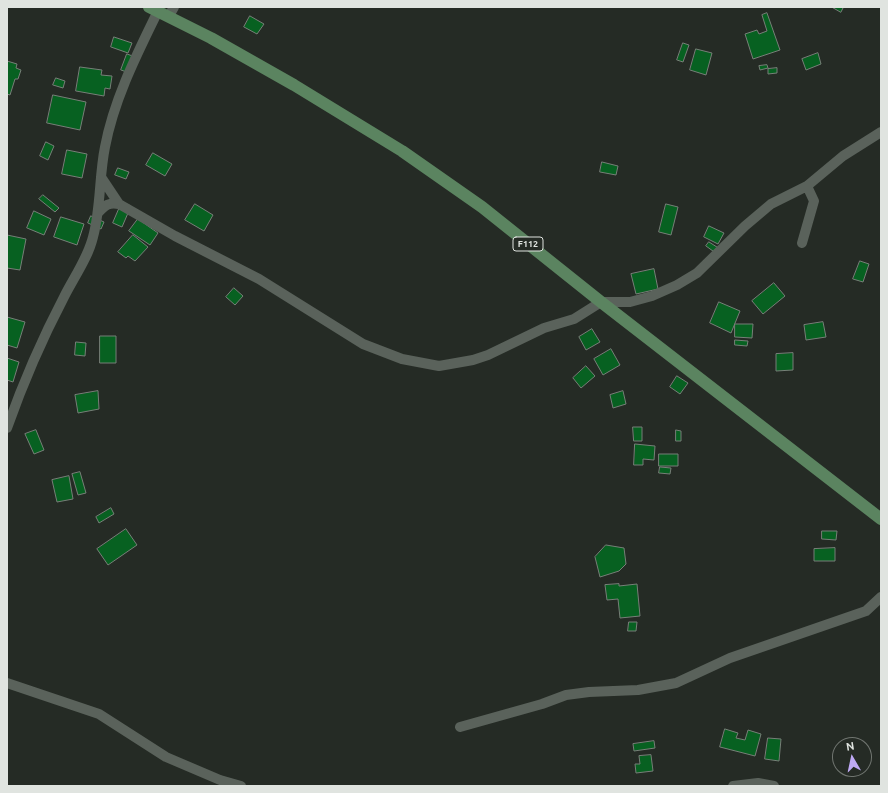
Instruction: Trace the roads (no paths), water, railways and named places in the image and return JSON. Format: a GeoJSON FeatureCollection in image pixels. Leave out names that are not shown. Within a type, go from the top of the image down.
{"type":"FeatureCollection","features":[{"type":"Feature","properties":{"kind":"main road","name":"F112"},"geometry":{"type":"LineString","coordinates":[[163,10],[294,85],[402,151],[482,207],[624,320],[881,519]]}},
{"type":"Feature","properties":{"kind":"street"},"geometry":{"type":"LineString","coordinates":[[7,428],[16,401],[51,322],[90,244],[98,213],[105,146],[122,91],[163,10]]}},
{"type":"Feature","properties":{"kind":"street"},"geometry":{"type":"LineString","coordinates":[[98,213],[106,204],[112,202],[119,204],[175,236],[260,279],[363,344],[402,359],[438,366],[473,360],[488,355],[544,328],[574,319],[601,302],[630,302],[652,296],[677,285],[697,273],[745,226],[771,204],[807,186],[843,156],[881,132]]}},
{"type":"Feature","properties":{"kind":"street"},"geometry":{"type":"LineString","coordinates":[[101,178],[119,204]]}},
{"type":"Feature","properties":{"kind":"street"},"geometry":{"type":"LineString","coordinates":[[802,243],[814,201],[807,186]]}},
{"type":"Feature","properties":{"kind":"street"},"geometry":{"type":"LineString","coordinates":[[624,320],[630,302]]}},
{"type":"Feature","properties":{"kind":"street"},"geometry":{"type":"LineString","coordinates":[[460,727],[542,704],[566,695],[588,692],[638,690],[676,683],[730,658],[866,611],[881,598]]}},
{"type":"Feature","properties":{"kind":"street"},"geometry":{"type":"LineString","coordinates":[[7,683],[99,714],[166,757],[220,780],[241,786]]}},
{"type":"Feature","properties":{"kind":"street"},"geometry":{"type":"LineString","coordinates":[[733,786],[758,783],[774,786]]}}]}
